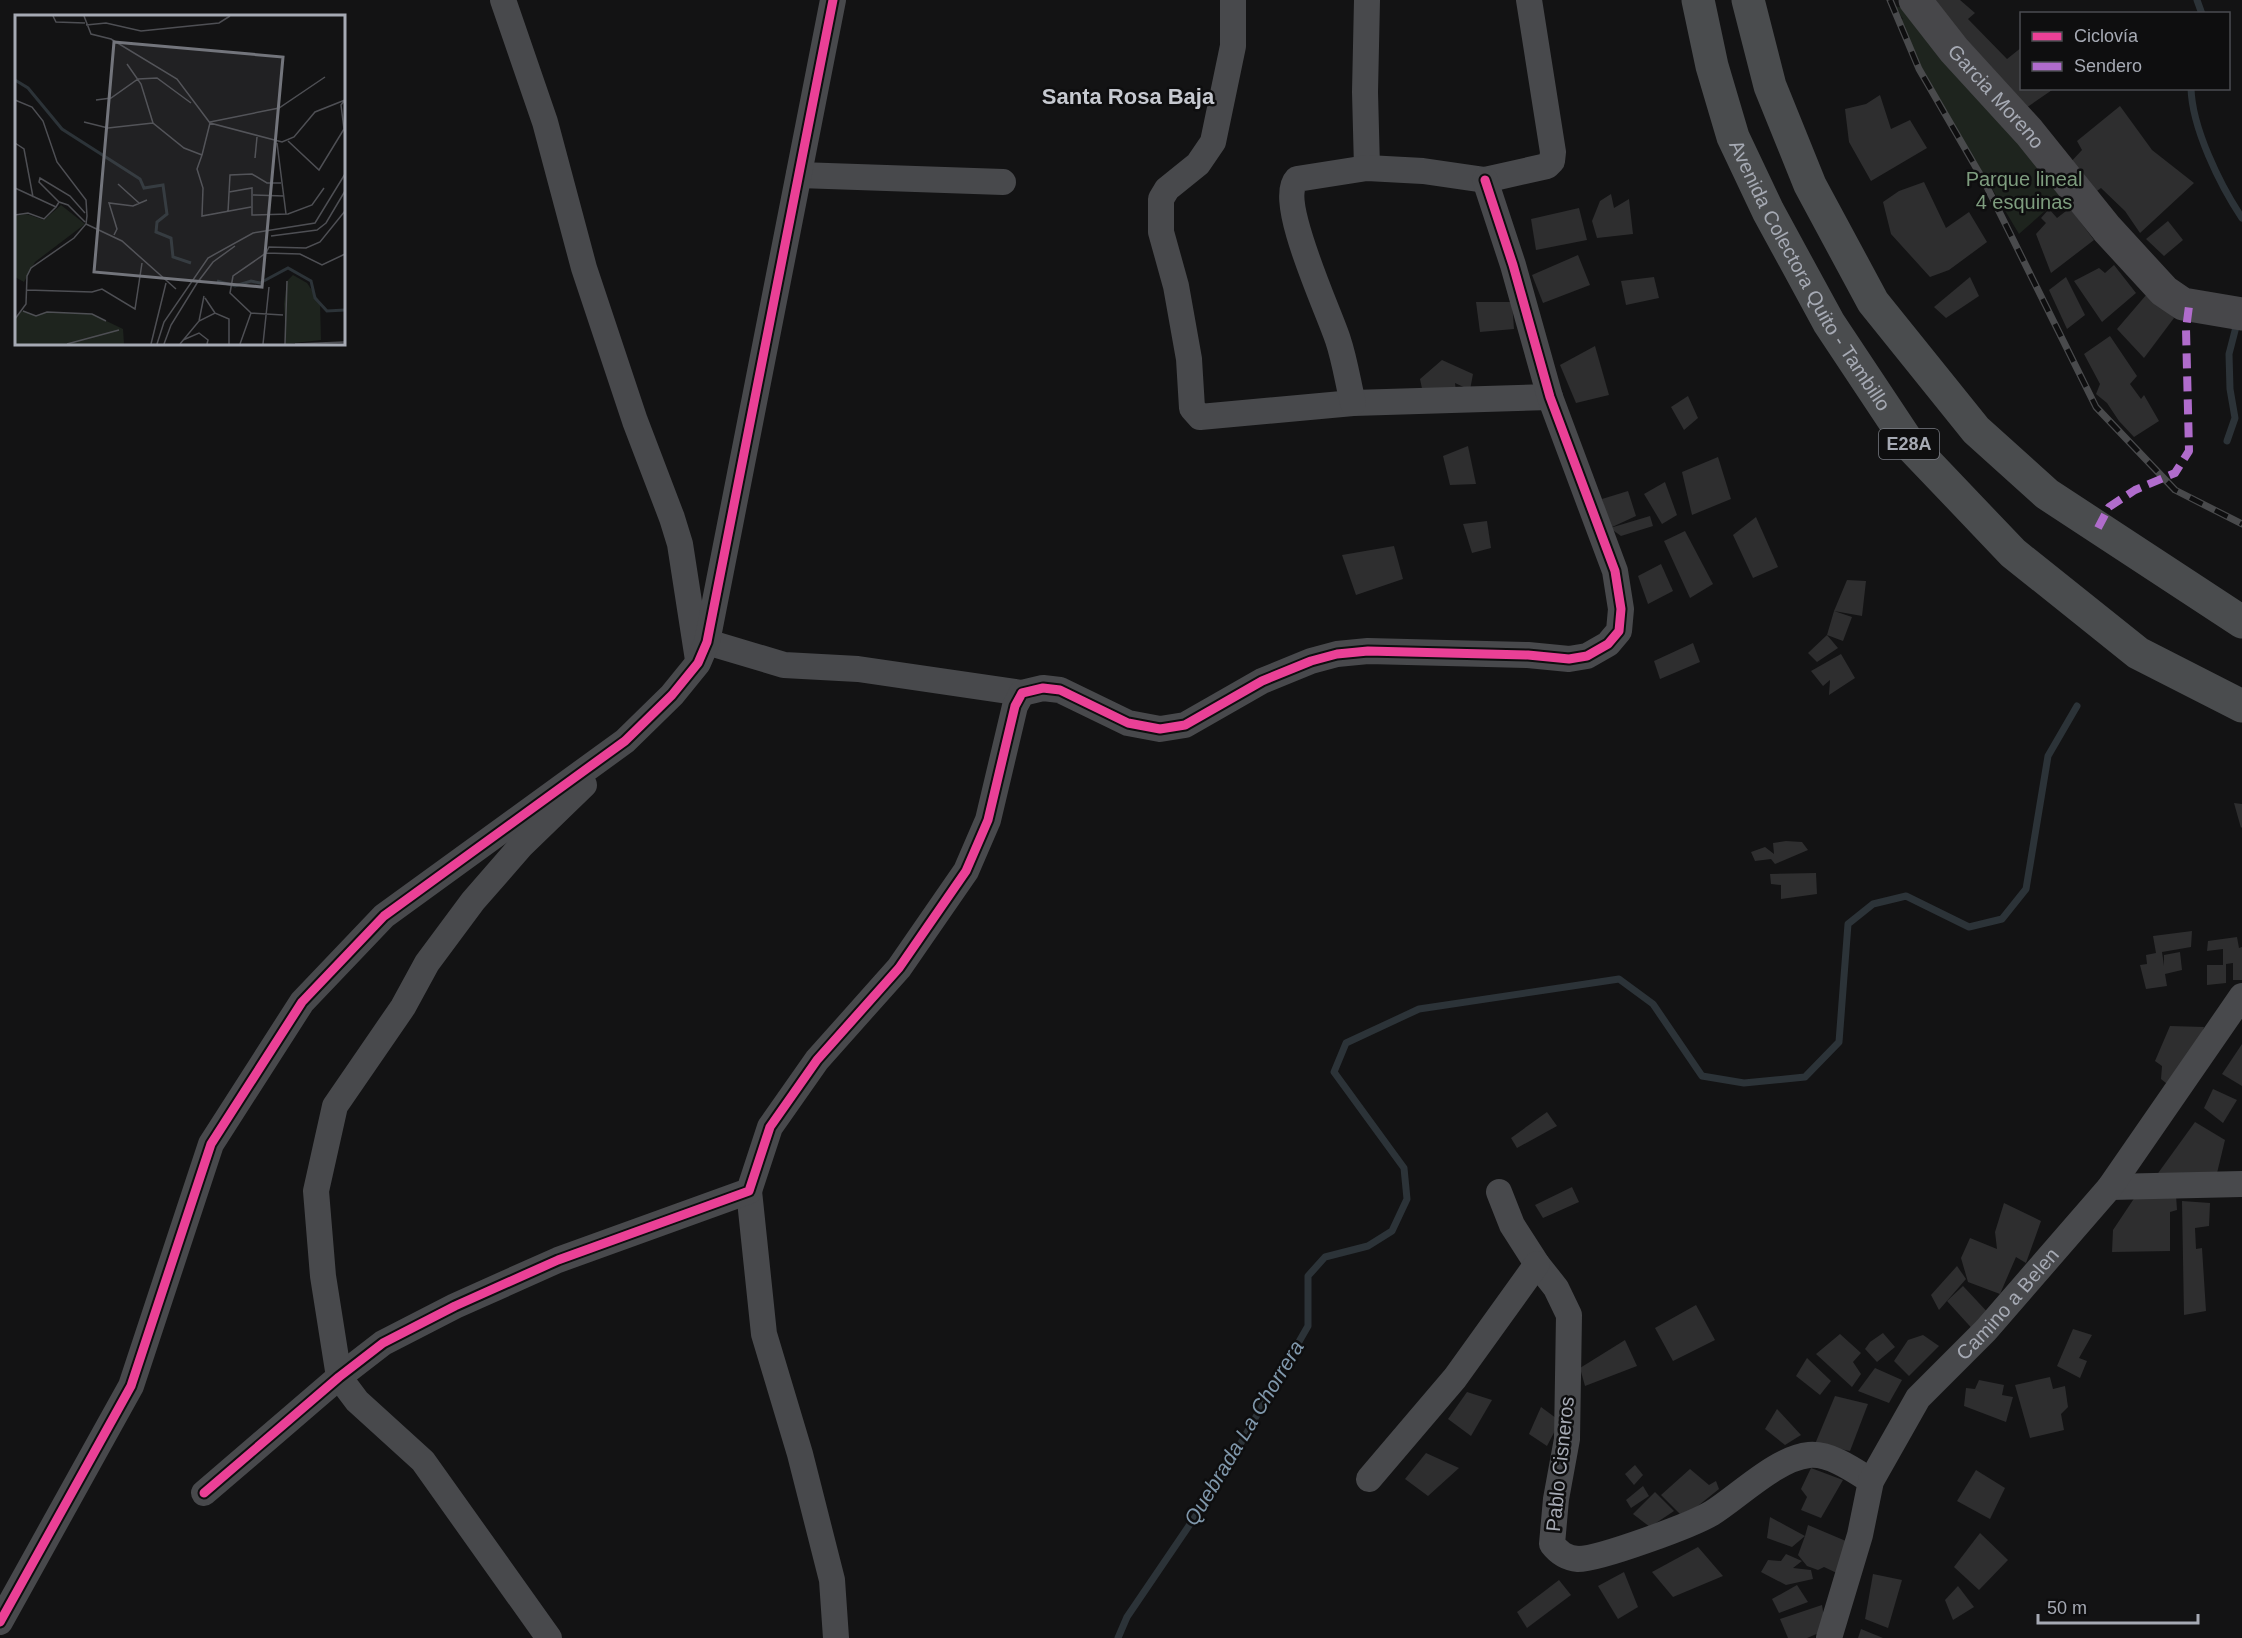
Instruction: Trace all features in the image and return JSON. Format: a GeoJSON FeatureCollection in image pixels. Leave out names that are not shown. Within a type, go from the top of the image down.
{"type":"FeatureCollection","features":[{"type":"Feature","properties":{"kind":"highway","name":"Avenida Colectora Quito - Tambillo"},"geometry":{"type":"LineString","coordinates":[[1698,0],[1712,66],[1733,137],[1768,211],[1829,323],[1910,445],[2013,553],[2138,653],[2242,706]]}},
{"type":"Feature","properties":{"kind":"highway","name":"Avenida Colectora Quito - Tambillo"},"geometry":{"type":"LineString","coordinates":[[1748,0],[1770,86],[1810,185],[1873,302],[1977,430],[2047,494],[2242,622]]}},
{"type":"Feature","properties":{"kind":"street"},"geometry":{"type":"LineString","coordinates":[[503,0],[545,122],[584,268],[639,433],[680,544],[703,653]]}},
{"type":"Feature","properties":{"kind":"street"},"geometry":{"type":"LineString","coordinates":[[549,1638],[423,1461],[357,1401],[339,1377],[327,1305],[316,1191],[335,1106],[403,1007],[428,963],[472,901],[521,846],[672,695],[703,653],[833,0]]}},
{"type":"Feature","properties":{"kind":"street"},"geometry":{"type":"LineString","coordinates":[[1233,0],[1233,46],[1213,142],[1198,164],[1167,189],[1161,199],[1161,232],[1176,286],[1190,359],[1192,408],[1200,417],[1353,403],[1550,397]]}},
{"type":"Feature","properties":{"kind":"street"},"geometry":{"type":"LineString","coordinates":[[1366,0],[1367,168]]}},
{"type":"Feature","properties":{"kind":"street"},"geometry":{"type":"LineString","coordinates":[[1353,403],[1338,340],[1317,288],[1290,196],[1292,184],[1297,178],[1367,168],[1423,171],[1485,180],[1547,166],[1552,161],[1544,85],[1529,0]]}},
{"type":"Feature","properties":{"kind":"street","name":"Garcia Moreno"},"geometry":{"type":"LineString","coordinates":[[1915,0],[1954,50],[2029,132],[2107,229],[2164,291],[2183,304],[2242,314]]}},
{"type":"Feature","properties":{"kind":"street"},"geometry":{"type":"LineString","coordinates":[[799,175],[1003,182]]}},
{"type":"Feature","properties":{"kind":"street"},"geometry":{"type":"LineString","coordinates":[[703,653],[784,665],[858,669],[1022,693],[1043,688],[1060,690],[1128,723],[1160,729],[1185,725],[1262,681],[1311,661],[1337,654],[1368,651],[1528,655],[1569,659],[1587,656],[1608,644],[1619,631],[1621,609],[1615,571],[1550,397],[1513,265],[1485,180]]}},
{"type":"Feature","properties":{"kind":"street"},"geometry":{"type":"LineString","coordinates":[[836,1638],[832,1580],[800,1454],[764,1334],[749,1191],[770,1127],[817,1060],[899,968],[966,871],[988,820],[1015,706],[1022,693]]}},
{"type":"Feature","properties":{"kind":"street"},"geometry":{"type":"LineString","coordinates":[[0,1622],[131,1386],[212,1144],[302,1002],[384,916],[625,741]]}},
{"type":"Feature","properties":{"kind":"street","name":"Camino a Belen"},"geometry":{"type":"LineString","coordinates":[[1829,1638],[1860,1534],[1871,1480],[1918,1398],[1986,1329],[2110,1187],[2242,996]]}},
{"type":"Feature","properties":{"kind":"street"},"geometry":{"type":"LineString","coordinates":[[2110,1187],[2242,1184]]}},
{"type":"Feature","properties":{"kind":"street"},"geometry":{"type":"LineString","coordinates":[[204,1493],[339,1377],[383,1343],[558,1260],[749,1191]]}},
{"type":"Feature","properties":{"kind":"street","name":"Pablo Cisneros"},"geometry":{"type":"LineString","coordinates":[[1499,1192],[1512,1225],[1537,1264],[1556,1288],[1569,1315],[1567,1439],[1556,1499],[1552,1544],[1560,1554],[1579,1559],[1667,1532],[1709,1514],[1778,1466],[1806,1455],[1817,1454],[1871,1480]]}},
{"type":"Feature","properties":{"kind":"street"},"geometry":{"type":"LineString","coordinates":[[1369,1479],[1455,1378],[1537,1264]]}},
{"type":"Feature","properties":{"kind":"green space","name":"Parque lineal 4 esquinas"},"geometry":{"type":"Polygon","coordinates":[[[1894,6],[1908,9],[2064,194],[2019,234],[1920,68],[1900,20],[1903,19],[1894,6]]]}},
{"type":"Feature","properties":{"kind":"building"},"geometry":{"type":"Polygon","coordinates":[[[1925,0],[1960,0],[1975,13],[1968,19],[2007,59],[2020,49],[2020,90],[2052,90],[2023,110],[1925,0]]]}},
{"type":"Feature","properties":{"kind":"building"},"geometry":{"type":"Polygon","coordinates":[[[1880,95],[1891,129],[1910,120],[1927,148],[1871,181],[1849,142],[1845,109],[1866,104],[1880,95]]]}},
{"type":"Feature","properties":{"kind":"building"},"geometry":{"type":"Polygon","coordinates":[[[2120,106],[2152,150],[2194,183],[2140,233],[2125,211],[2101,188],[2090,196],[2069,164],[2082,150],[2077,141],[2120,106]]]}},
{"type":"Feature","properties":{"kind":"building"},"geometry":{"type":"Polygon","coordinates":[[[1924,182],[1946,228],[1969,212],[1987,242],[1949,270],[1930,277],[1891,234],[1883,202],[1899,191],[1924,182]]]}},
{"type":"Feature","properties":{"kind":"building"},"geometry":{"type":"Polygon","coordinates":[[[1611,194],[1614,208],[1629,199],[1633,234],[1597,238],[1592,221],[1600,201],[1611,194]]]}},
{"type":"Feature","properties":{"kind":"building"},"geometry":{"type":"Polygon","coordinates":[[[1579,208],[1587,240],[1536,250],[1531,219],[1579,208]]]}},
{"type":"Feature","properties":{"kind":"building"},"geometry":{"type":"Polygon","coordinates":[[[2070,208],[2094,240],[2051,273],[2036,234],[2046,223],[2041,218],[2049,209],[2057,218],[2070,208]]]}},
{"type":"Feature","properties":{"kind":"building"},"geometry":{"type":"Polygon","coordinates":[[[2168,221],[2183,240],[2164,256],[2146,239],[2168,221]]]}},
{"type":"Feature","properties":{"kind":"building"},"geometry":{"type":"Polygon","coordinates":[[[1578,255],[1590,285],[1543,303],[1532,275],[1578,255]]]}},
{"type":"Feature","properties":{"kind":"building"},"geometry":{"type":"Polygon","coordinates":[[[2114,265],[2136,293],[2102,322],[2074,281],[2099,268],[2105,273],[2114,265]]]}},
{"type":"Feature","properties":{"kind":"building"},"geometry":{"type":"Polygon","coordinates":[[[1654,277],[1659,298],[1626,305],[1621,281],[1654,277]]]}},
{"type":"Feature","properties":{"kind":"building"},"geometry":{"type":"Polygon","coordinates":[[[1970,277],[1979,296],[1946,318],[1934,307],[1970,277]]]}},
{"type":"Feature","properties":{"kind":"building"},"geometry":{"type":"Polygon","coordinates":[[[2066,277],[2085,315],[2067,329],[2049,290],[2066,277]]]}},
{"type":"Feature","properties":{"kind":"building"},"geometry":{"type":"Polygon","coordinates":[[[2147,294],[2174,318],[2144,358],[2117,329],[2147,294]]]}},
{"type":"Feature","properties":{"kind":"building"},"geometry":{"type":"Polygon","coordinates":[[[1476,302],[1512,302],[1514,329],[1480,332],[1476,302]]]}},
{"type":"Feature","properties":{"kind":"building"},"geometry":{"type":"Polygon","coordinates":[[[2110,336],[2137,376],[2130,384],[2141,399],[2144,395],[2159,421],[2134,437],[2107,403],[2096,394],[2100,384],[2084,354],[2110,336]]]}},
{"type":"Feature","properties":{"kind":"building"},"geometry":{"type":"Polygon","coordinates":[[[1595,346],[1609,395],[1576,403],[1560,365],[1595,346]]]}},
{"type":"Feature","properties":{"kind":"building"},"geometry":{"type":"Polygon","coordinates":[[[1442,360],[1473,374],[1470,390],[1455,383],[1457,400],[1424,398],[1420,379],[1442,360]]]}},
{"type":"Feature","properties":{"kind":"building"},"geometry":{"type":"Polygon","coordinates":[[[1688,396],[1698,418],[1684,430],[1671,407],[1688,396]]]}},
{"type":"Feature","properties":{"kind":"building"},"geometry":{"type":"Polygon","coordinates":[[[1468,446],[1476,484],[1450,485],[1443,456],[1468,446]]]}},
{"type":"Feature","properties":{"kind":"building"},"geometry":{"type":"Polygon","coordinates":[[[1718,457],[1731,499],[1692,515],[1682,472],[1718,457]]]}},
{"type":"Feature","properties":{"kind":"building"},"geometry":{"type":"Polygon","coordinates":[[[1665,482],[1677,515],[1662,524],[1644,494],[1665,482]]]}},
{"type":"Feature","properties":{"kind":"building"},"geometry":{"type":"Polygon","coordinates":[[[1628,491],[1636,516],[1610,528],[1602,499],[1628,491]]]}},
{"type":"Feature","properties":{"kind":"building"},"geometry":{"type":"Polygon","coordinates":[[[1650,516],[1653,526],[1621,536],[1610,528],[1650,516]]]}},
{"type":"Feature","properties":{"kind":"building"},"geometry":{"type":"Polygon","coordinates":[[[1756,517],[1778,567],[1753,578],[1733,535],[1756,517]]]}},
{"type":"Feature","properties":{"kind":"building"},"geometry":{"type":"Polygon","coordinates":[[[1487,521],[1491,548],[1472,553],[1463,524],[1487,521]]]}},
{"type":"Feature","properties":{"kind":"building"},"geometry":{"type":"Polygon","coordinates":[[[1685,531],[1713,584],[1690,598],[1664,541],[1685,531]]]}},
{"type":"Feature","properties":{"kind":"building"},"geometry":{"type":"Polygon","coordinates":[[[1394,546],[1403,579],[1356,595],[1342,555],[1394,546]]]}},
{"type":"Feature","properties":{"kind":"building"},"geometry":{"type":"Polygon","coordinates":[[[1661,564],[1673,591],[1648,604],[1638,576],[1661,564]]]}},
{"type":"Feature","properties":{"kind":"building"},"geometry":{"type":"Polygon","coordinates":[[[1847,580],[1866,581],[1862,616],[1834,611],[1847,580]]]}},
{"type":"Feature","properties":{"kind":"building"},"geometry":{"type":"Polygon","coordinates":[[[1834,611],[1852,617],[1843,641],[1827,635],[1834,611]]]}},
{"type":"Feature","properties":{"kind":"building"},"geometry":{"type":"Polygon","coordinates":[[[1827,635],[1838,648],[1817,662],[1808,653],[1827,635]]]}},
{"type":"Feature","properties":{"kind":"building"},"geometry":{"type":"Polygon","coordinates":[[[1693,643],[1700,662],[1660,679],[1654,661],[1693,643]]]}},
{"type":"Feature","properties":{"kind":"building"},"geometry":{"type":"Polygon","coordinates":[[[1841,654],[1855,678],[1829,695],[1830,680],[1823,686],[1811,671],[1841,654]]]}},
{"type":"Feature","properties":{"kind":"building"},"geometry":{"type":"Polygon","coordinates":[[[2234,803],[2242,804],[2241,828],[2234,803]]]}},
{"type":"Feature","properties":{"kind":"building"},"geometry":{"type":"Polygon","coordinates":[[[1802,842],[1808,850],[1775,864],[1771,859],[1755,861],[1751,852],[1765,847],[1774,854],[1773,843],[1802,842]]]}},
{"type":"Feature","properties":{"kind":"building"},"geometry":{"type":"Polygon","coordinates":[[[1816,873],[1817,894],[1781,899],[1781,885],[1771,884],[1770,874],[1816,873]]]}},
{"type":"Feature","properties":{"kind":"building"},"geometry":{"type":"Polygon","coordinates":[[[2192,931],[2191,947],[2162,952],[2164,966],[2164,955],[2180,952],[2182,970],[2165,974],[2167,986],[2146,989],[2140,965],[2147,964],[2146,955],[2156,953],[2153,936],[2192,931]]]}},
{"type":"Feature","properties":{"kind":"building"},"geometry":{"type":"Polygon","coordinates":[[[2237,937],[2239,948],[2242,947],[2242,980],[2233,980],[2233,963],[2226,964],[2226,983],[2207,985],[2207,965],[2223,965],[2223,949],[2207,951],[2208,941],[2237,937]]]}},
{"type":"Feature","properties":{"kind":"building"},"geometry":{"type":"Polygon","coordinates":[[[2170,1026],[2204,1027],[2195,1058],[2171,1087],[2161,1079],[2162,1066],[2155,1061],[2170,1026]]]}},
{"type":"Feature","properties":{"kind":"building"},"geometry":{"type":"Polygon","coordinates":[[[2242,1044],[2242,1086],[2222,1074],[2242,1044]]]}},
{"type":"Feature","properties":{"kind":"building"},"geometry":{"type":"Polygon","coordinates":[[[2213,1089],[2237,1100],[2223,1123],[2204,1108],[2213,1089]]]}},
{"type":"Feature","properties":{"kind":"building"},"geometry":{"type":"Polygon","coordinates":[[[1547,1112],[1557,1126],[1517,1148],[1511,1138],[1547,1112]]]}},
{"type":"Feature","properties":{"kind":"building"},"geometry":{"type":"Polygon","coordinates":[[[2195,1122],[2225,1140],[2217,1173],[2156,1176],[2195,1122]]]}},
{"type":"Feature","properties":{"kind":"building"},"geometry":{"type":"Polygon","coordinates":[[[1572,1187],[1579,1202],[1543,1218],[1535,1205],[1572,1187]]]}},
{"type":"Feature","properties":{"kind":"building"},"geometry":{"type":"Polygon","coordinates":[[[2176,1195],[2177,1210],[2170,1212],[2170,1251],[2112,1252],[2113,1230],[2135,1197],[2176,1195]]]}},
{"type":"Feature","properties":{"kind":"building"},"geometry":{"type":"Polygon","coordinates":[[[2182,1201],[2210,1203],[2209,1226],[2195,1228],[2196,1249],[2202,1248],[2206,1311],[2184,1315],[2182,1201]]]}},
{"type":"Feature","properties":{"kind":"building"},"geometry":{"type":"Polygon","coordinates":[[[2004,1203],[2041,1221],[2026,1263],[2016,1257],[2000,1294],[1968,1282],[1961,1258],[1970,1238],[1997,1249],[1995,1232],[2004,1203]]]}},
{"type":"Feature","properties":{"kind":"building"},"geometry":{"type":"Polygon","coordinates":[[[1957,1266],[1966,1279],[1939,1310],[1931,1295],[1957,1266]]]}},
{"type":"Feature","properties":{"kind":"building"},"geometry":{"type":"Polygon","coordinates":[[[1963,1286],[1992,1317],[1977,1334],[1947,1301],[1963,1286]]]}},
{"type":"Feature","properties":{"kind":"building"},"geometry":{"type":"Polygon","coordinates":[[[1696,1305],[1715,1340],[1673,1361],[1655,1328],[1696,1305]]]}},
{"type":"Feature","properties":{"kind":"building"},"geometry":{"type":"Polygon","coordinates":[[[2073,1329],[2092,1335],[2079,1358],[2087,1361],[2080,1378],[2057,1366],[2073,1329]]]}},
{"type":"Feature","properties":{"kind":"building"},"geometry":{"type":"Polygon","coordinates":[[[1883,1333],[1895,1347],[1877,1362],[1865,1349],[1870,1342],[1883,1333]]]}},
{"type":"Feature","properties":{"kind":"building"},"geometry":{"type":"Polygon","coordinates":[[[1840,1334],[1861,1353],[1853,1362],[1861,1374],[1852,1387],[1816,1354],[1840,1334]]]}},
{"type":"Feature","properties":{"kind":"building"},"geometry":{"type":"Polygon","coordinates":[[[1923,1335],[1939,1346],[1909,1376],[1894,1361],[1908,1340],[1923,1335]]]}},
{"type":"Feature","properties":{"kind":"building"},"geometry":{"type":"Polygon","coordinates":[[[1625,1340],[1637,1366],[1585,1386],[1580,1368],[1625,1340]]]}},
{"type":"Feature","properties":{"kind":"building"},"geometry":{"type":"Polygon","coordinates":[[[1807,1358],[1831,1381],[1820,1395],[1796,1376],[1807,1358]]]}},
{"type":"Feature","properties":{"kind":"building"},"geometry":{"type":"Polygon","coordinates":[[[1875,1368],[1902,1380],[1889,1403],[1858,1391],[1875,1368]]]}},
{"type":"Feature","properties":{"kind":"building"},"geometry":{"type":"Polygon","coordinates":[[[2050,1377],[2053,1389],[2065,1386],[2068,1407],[2061,1414],[2064,1430],[2030,1438],[2015,1385],[2050,1377]]]}},
{"type":"Feature","properties":{"kind":"building"},"geometry":{"type":"Polygon","coordinates":[[[1979,1380],[2004,1385],[2002,1395],[2013,1397],[2006,1422],[1964,1406],[1966,1388],[1975,1389],[1979,1380]]]}},
{"type":"Feature","properties":{"kind":"building"},"geometry":{"type":"Polygon","coordinates":[[[1467,1392],[1492,1400],[1471,1436],[1448,1419],[1467,1392]]]}},
{"type":"Feature","properties":{"kind":"building"},"geometry":{"type":"Polygon","coordinates":[[[1835,1396],[1868,1404],[1850,1451],[1815,1444],[1835,1396]]]}},
{"type":"Feature","properties":{"kind":"building"},"geometry":{"type":"Polygon","coordinates":[[[1541,1407],[1560,1421],[1547,1446],[1529,1434],[1541,1407]]]}},
{"type":"Feature","properties":{"kind":"building"},"geometry":{"type":"Polygon","coordinates":[[[1777,1409],[1801,1435],[1785,1445],[1765,1429],[1777,1409]]]}},
{"type":"Feature","properties":{"kind":"building"},"geometry":{"type":"Polygon","coordinates":[[[1426,1453],[1459,1468],[1428,1496],[1405,1479],[1426,1453]]]}},
{"type":"Feature","properties":{"kind":"building"},"geometry":{"type":"Polygon","coordinates":[[[1635,1465],[1643,1475],[1634,1485],[1625,1474],[1635,1465]]]}},
{"type":"Feature","properties":{"kind":"building"},"geometry":{"type":"Polygon","coordinates":[[[1811,1468],[1843,1480],[1821,1518],[1801,1510],[1807,1497],[1801,1489],[1811,1468]]]}},
{"type":"Feature","properties":{"kind":"building"},"geometry":{"type":"Polygon","coordinates":[[[1690,1469],[1709,1485],[1716,1481],[1719,1489],[1694,1509],[1680,1514],[1661,1495],[1690,1469]]]}},
{"type":"Feature","properties":{"kind":"building"},"geometry":{"type":"Polygon","coordinates":[[[1976,1470],[2005,1488],[1990,1519],[1957,1501],[1976,1470]]]}},
{"type":"Feature","properties":{"kind":"building"},"geometry":{"type":"Polygon","coordinates":[[[1643,1486],[1649,1496],[1631,1508],[1626,1500],[1643,1486]]]}},
{"type":"Feature","properties":{"kind":"building"},"geometry":{"type":"Polygon","coordinates":[[[1655,1492],[1674,1511],[1650,1527],[1633,1514],[1655,1492]]]}},
{"type":"Feature","properties":{"kind":"building"},"geometry":{"type":"Polygon","coordinates":[[[1770,1517],[1805,1536],[1792,1547],[1767,1538],[1770,1517]]]}},
{"type":"Feature","properties":{"kind":"building"},"geometry":{"type":"Polygon","coordinates":[[[1808,1525],[1853,1544],[1841,1575],[1824,1567],[1818,1570],[1807,1566],[1798,1555],[1808,1525]]]}},
{"type":"Feature","properties":{"kind":"building"},"geometry":{"type":"Polygon","coordinates":[[[1980,1533],[2008,1560],[1979,1590],[1954,1567],[1980,1533]]]}},
{"type":"Feature","properties":{"kind":"building"},"geometry":{"type":"Polygon","coordinates":[[[1698,1547],[1723,1576],[1673,1597],[1652,1572],[1698,1547]]]}},
{"type":"Feature","properties":{"kind":"building"},"geometry":{"type":"Polygon","coordinates":[[[1786,1554],[1802,1561],[1793,1568],[1811,1570],[1813,1579],[1786,1585],[1761,1572],[1768,1560],[1781,1561],[1786,1554]]]}},
{"type":"Feature","properties":{"kind":"building"},"geometry":{"type":"Polygon","coordinates":[[[1624,1572],[1638,1607],[1618,1619],[1598,1586],[1624,1572]]]}},
{"type":"Feature","properties":{"kind":"building"},"geometry":{"type":"Polygon","coordinates":[[[1873,1574],[1902,1580],[1888,1628],[1865,1619],[1873,1574]]]}},
{"type":"Feature","properties":{"kind":"building"},"geometry":{"type":"Polygon","coordinates":[[[1559,1580],[1571,1595],[1527,1628],[1517,1612],[1559,1580]]]}},
{"type":"Feature","properties":{"kind":"building"},"geometry":{"type":"Polygon","coordinates":[[[1797,1585],[1808,1602],[1779,1613],[1772,1599],[1797,1585]]]}},
{"type":"Feature","properties":{"kind":"building"},"geometry":{"type":"Polygon","coordinates":[[[1958,1586],[1974,1607],[1953,1620],[1945,1600],[1958,1586]]]}},
{"type":"Feature","properties":{"kind":"building"},"geometry":{"type":"Polygon","coordinates":[[[1822,1605],[1826,1630],[1807,1638],[1788,1638],[1780,1619],[1822,1605]]]}},
{"type":"Feature","properties":{"kind":"building"},"geometry":{"type":"Polygon","coordinates":[[[1861,1629],[1883,1638],[1858,1638],[1861,1629]]]}},
{"type":"Feature","properties":{"kind":"waterway","name":"Quebrada La Chorrera"},"geometry":{"type":"LineString","coordinates":[[2197,0],[2201,12]]}},
{"type":"Feature","properties":{"kind":"waterway","name":"Quebrada La Chorrera"},"geometry":{"type":"LineString","coordinates":[[2191,90],[2196,121],[2209,156],[2242,218]]}},
{"type":"Feature","properties":{"kind":"waterway","name":"Quebrada La Chorrera"},"geometry":{"type":"LineString","coordinates":[[2227,441],[2235,418],[2230,389],[2229,354],[2237,323]]}},
{"type":"Feature","properties":{"kind":"waterway","name":"Quebrada La Chorrera"},"geometry":{"type":"LineString","coordinates":[[1118,1638],[1127,1617],[1218,1483],[1308,1326],[1308,1276],[1325,1257],[1368,1246],[1392,1231],[1407,1199],[1404,1168],[1334,1072],[1346,1043],[1419,1009],[1619,979],[1653,1004],[1702,1076],[1744,1083],[1805,1077],[1839,1042],[1848,924],[1873,904],[1906,896],[1969,927],[2002,919],[2026,889],[2048,756],[2077,706]]}},
{"type":"Feature","properties":{"kind":"railway"},"geometry":{"type":"LineString","coordinates":[[1890,0],[1919,69],[1985,183],[2096,407],[2175,490],[2242,524]]}},
{"type":"Feature","properties":{"kind":"marked path"},"geometry":{"type":"LineString","coordinates":[[2098,528],[2109,507],[2135,490],[2175,473],[2189,451],[2186,329],[2189,306]]}},
{"type":"Feature","properties":{"kind":"cycle path"},"geometry":{"type":"LineString","coordinates":[[0,1622],[131,1386],[211,1144],[302,1002],[384,916],[625,741],[672,695],[698,663],[707,642],[833,0]]}},
{"type":"Feature","properties":{"kind":"cycle path"},"geometry":{"type":"LineString","coordinates":[[204,1493],[339,1377],[383,1343],[455,1306],[558,1260],[749,1191],[770,1127],[817,1060],[899,968],[966,871],[988,820],[1015,706],[1022,693],[1043,688],[1060,690],[1128,723],[1160,729],[1185,725],[1262,681],[1311,661],[1337,654],[1368,651],[1528,655],[1569,659],[1587,656],[1608,644],[1619,631],[1621,609],[1615,571],[1550,397],[1513,265],[1485,180]]}},
{"type":"Feature","properties":{"kind":"district","name":"Santa Rosa Baja"},"geometry":{"type":"Point","coordinates":[1128,96]}}]}
